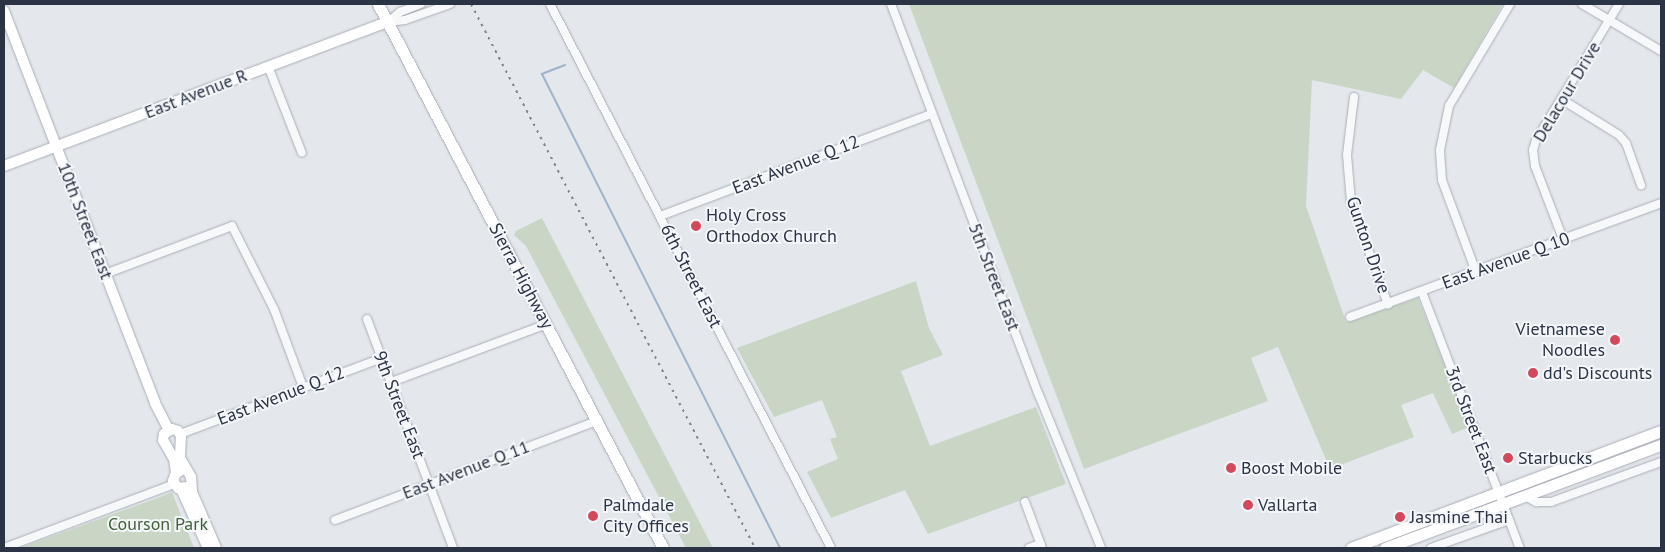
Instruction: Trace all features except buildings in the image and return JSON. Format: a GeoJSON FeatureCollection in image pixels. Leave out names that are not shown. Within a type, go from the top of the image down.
{"type":"FeatureCollection","features":[{"type":"Feature","properties":{"kind":"highway","name":"Sierra Highway"},"geometry":{"type":"LineString","coordinates":[[378,4],[663,548]]}},
{"type":"Feature","properties":{"kind":"highway"},"geometry":{"type":"LineString","coordinates":[[1351,548],[1661,431]]}},
{"type":"Feature","properties":{"kind":"highway"},"geometry":{"type":"LineString","coordinates":[[1385,548],[1661,445]]}},
{"type":"Feature","properties":{"kind":"main road","name":"10th Street East"},"geometry":{"type":"LineString","coordinates":[[4,11],[155,404],[169,430]]}},
{"type":"Feature","properties":{"kind":"main road","name":"East Avenue R"},"geometry":{"type":"LineString","coordinates":[[4,166],[388,22]]}},
{"type":"Feature","properties":{"kind":"main road"},"geometry":{"type":"LineString","coordinates":[[176,473],[174,459],[164,443],[163,437],[169,430],[175,430],[180,439],[180,458],[191,477],[192,492],[216,548]]}},
{"type":"Feature","properties":{"kind":"main road"},"geometry":{"type":"LineString","coordinates":[[168,447],[174,448],[180,439]]}},
{"type":"Feature","properties":{"kind":"main road"},"geometry":{"type":"LineString","coordinates":[[188,472],[182,470],[176,473],[173,478],[208,548]]}},
{"type":"Feature","properties":{"kind":"main road"},"geometry":{"type":"LineString","coordinates":[[178,486],[187,487],[191,483]]}},
{"type":"Feature","properties":{"kind":"street","name":"East Avenue R"},"geometry":{"type":"LineString","coordinates":[[388,22],[400,12],[421,4]]}},
{"type":"Feature","properties":{"kind":"street","name":"East Avenue R"},"geometry":{"type":"LineString","coordinates":[[388,22],[405,20],[450,4]]}},
{"type":"Feature","properties":{"kind":"street","name":"6th Street East"},"geometry":{"type":"LineString","coordinates":[[550,4],[831,548]]}},
{"type":"Feature","properties":{"kind":"street","name":"5th Street East"},"geometry":{"type":"LineString","coordinates":[[891,4],[1036,386],[1101,548]]}},
{"type":"Feature","properties":{"kind":"street"},"geometry":{"type":"LineString","coordinates":[[1476,272],[1442,180],[1440,150],[1449,106],[1510,4]]}},
{"type":"Feature","properties":{"kind":"street"},"geometry":{"type":"LineString","coordinates":[[1582,4],[1661,51]]}},
{"type":"Feature","properties":{"kind":"street","name":"Delacour Drive"},"geometry":{"type":"LineString","coordinates":[[1563,239],[1535,166],[1533,150],[1536,140],[1619,4]]}},
{"type":"Feature","properties":{"kind":"street"},"geometry":{"type":"LineString","coordinates":[[268,66],[302,153]]}},
{"type":"Feature","properties":{"kind":"street","name":"Gunton Drive"},"geometry":{"type":"LineString","coordinates":[[1354,97],[1346,155],[1350,202],[1388,304]]}},
{"type":"Feature","properties":{"kind":"street"},"geometry":{"type":"LineString","coordinates":[[1561,99],[1618,135],[1626,143],[1640,185]]}},
{"type":"Feature","properties":{"kind":"street","name":"East Avenue Q 12"},"geometry":{"type":"LineString","coordinates":[[660,216],[932,114]]}},
{"type":"Feature","properties":{"kind":"street","name":"East Avenue Q 10"},"geometry":{"type":"LineString","coordinates":[[1350,317],[1661,203]]}},
{"type":"Feature","properties":{"kind":"street"},"geometry":{"type":"LineString","coordinates":[[105,274],[232,226],[274,310],[303,387]]}},
{"type":"Feature","properties":{"kind":"street","name":"3rd Street East"},"geometry":{"type":"LineString","coordinates":[[1422,292],[1520,548]]}},
{"type":"Feature","properties":{"kind":"street","name":"9th Street East"},"geometry":{"type":"LineString","coordinates":[[367,319],[453,548]]}},
{"type":"Feature","properties":{"kind":"street"},"geometry":{"type":"LineString","coordinates":[[392,382],[547,324]]}},
{"type":"Feature","properties":{"kind":"street","name":"East Avenue Q 12"},"geometry":{"type":"LineString","coordinates":[[180,439],[303,387],[382,358]]}},
{"type":"Feature","properties":{"kind":"street","name":"East Avenue Q 11"},"geometry":{"type":"LineString","coordinates":[[335,520],[597,421]]}},
{"type":"Feature","properties":{"kind":"street"},"geometry":{"type":"LineString","coordinates":[[1525,496],[1536,502],[1551,502],[1661,462]]}},
{"type":"Feature","properties":{"kind":"street"},"geometry":{"type":"LineString","coordinates":[[4,548],[178,486]]}},
{"type":"Feature","properties":{"kind":"street"},"geometry":{"type":"LineString","coordinates":[[1025,502],[1041,546],[1029,548]]}},
{"type":"Feature","properties":{"kind":"street"},"geometry":{"type":"LineString","coordinates":[[1431,548],[1509,520]]}},
{"type":"Feature","properties":{"kind":"green space"},"geometry":{"type":"Polygon","coordinates":[[[909,4],[1503,4],[1454,88],[1423,70],[1401,99],[1312,80],[1306,206],[1346,322],[1418,298],[1469,427],[1452,434],[1433,393],[1401,405],[1414,437],[1330,469],[1278,347],[1251,358],[1268,401],[1084,469],[909,4]]]}},
{"type":"Feature","properties":{"kind":"green space"},"geometry":{"type":"Polygon","coordinates":[[[542,218],[713,548],[686,548],[526,246],[514,235],[516,231],[542,218]]]}},
{"type":"Feature","properties":{"kind":"green space"},"geometry":{"type":"Polygon","coordinates":[[[916,281],[929,328],[943,355],[901,371],[930,446],[1036,407],[1066,484],[928,534],[905,490],[831,518],[807,472],[838,459],[830,439],[837,437],[822,400],[774,417],[737,348],[916,281]]]}},
{"type":"Feature","properties":{"kind":"green space","name":"Courson Park"},"geometry":{"type":"Polygon","coordinates":[[[172,492],[194,548],[20,548],[163,496],[172,492]]]}},
{"type":"Feature","properties":{"kind":"waterway"},"geometry":{"type":"LineString","coordinates":[[565,65],[542,74],[780,548]]}},
{"type":"Feature","properties":{"kind":"railway"},"geometry":{"type":"LineString","coordinates":[[471,4],[755,548]]}},
{"type":"Feature","properties":{"kind":"place","name":"Holy Cross Orthodox Church"},"geometry":{"type":"Point","coordinates":[696,226]}},
{"type":"Feature","properties":{"kind":"place","name":"Vietnamese Noodles"},"geometry":{"type":"Point","coordinates":[1615,340]}},
{"type":"Feature","properties":{"kind":"place","name":"dd's Discounts"},"geometry":{"type":"Point","coordinates":[1533,373]}},
{"type":"Feature","properties":{"kind":"place","name":"Starbucks"},"geometry":{"type":"Point","coordinates":[1508,458]}},
{"type":"Feature","properties":{"kind":"place","name":"Boost Mobile"},"geometry":{"type":"Point","coordinates":[1231,468]}},
{"type":"Feature","properties":{"kind":"place","name":"Vallarta"},"geometry":{"type":"Point","coordinates":[1248,505]}},
{"type":"Feature","properties":{"kind":"place","name":"Palmdale City Offices"},"geometry":{"type":"Point","coordinates":[593,516]}},
{"type":"Feature","properties":{"kind":"place","name":"Jasmine Thai"},"geometry":{"type":"Point","coordinates":[1400,517]}}]}
